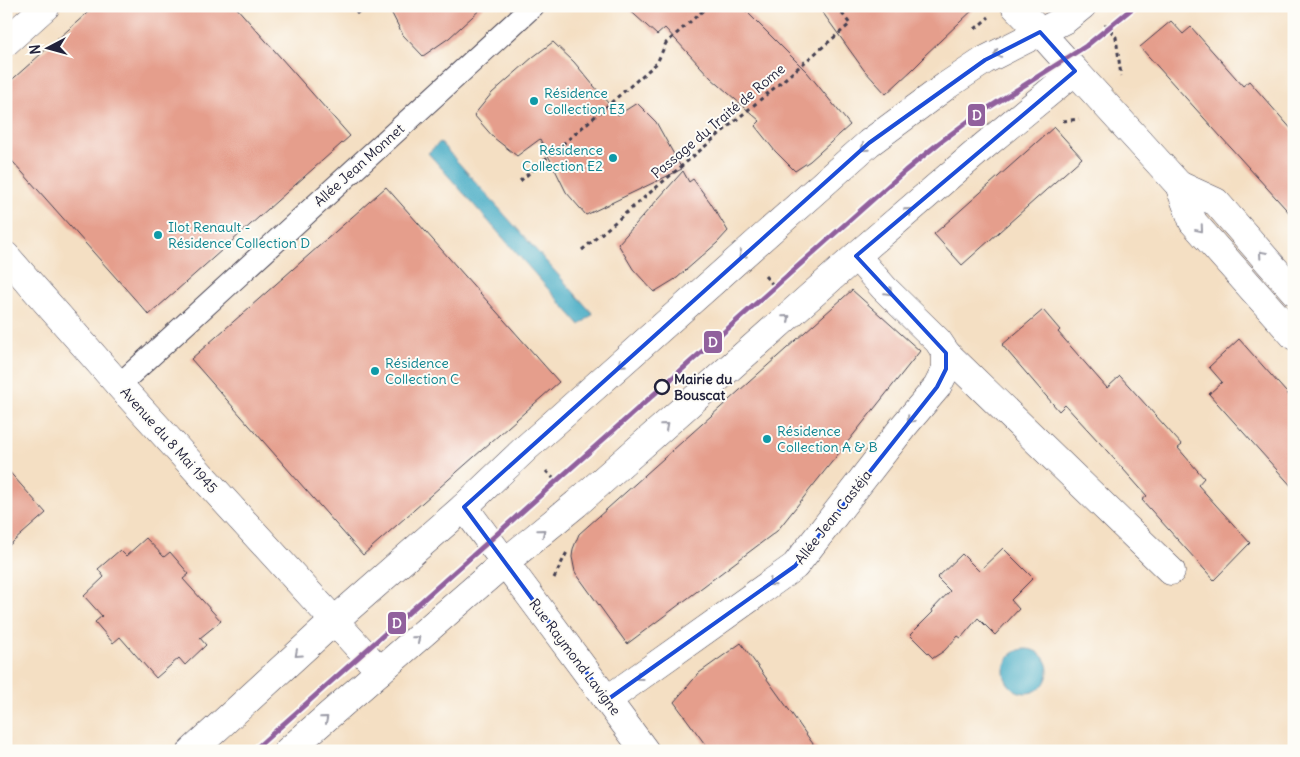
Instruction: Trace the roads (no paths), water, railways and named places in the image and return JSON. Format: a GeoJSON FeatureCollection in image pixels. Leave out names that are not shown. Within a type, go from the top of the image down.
{"type":"FeatureCollection","features":[{"type":"Feature","properties":{"kind":"street"},"geometry":{"type":"LineString","coordinates":[[6,42],[46,6]]}},
{"type":"Feature","properties":{"kind":"street","name":"Allée Jean Monnet"},"geometry":{"type":"LineString","coordinates":[[119,385],[533,6]]}},
{"type":"Feature","properties":{"kind":"street"},"geometry":{"type":"LineString","coordinates":[[1015,6],[1179,185],[1193,222],[1294,336]]}},
{"type":"Feature","properties":{"kind":"street"},"geometry":{"type":"LineString","coordinates":[[192,751],[334,621],[464,507],[526,448],[869,144],[946,86],[985,60],[1066,19],[1082,6]]}},
{"type":"Feature","properties":{"kind":"street"},"geometry":{"type":"LineString","coordinates":[[288,751],[504,562],[576,504],[856,256],[1075,71]]}},
{"type":"Feature","properties":{"kind":"street"},"geometry":{"type":"LineString","coordinates":[[1179,185],[1216,202],[1294,290]]}},
{"type":"Feature","properties":{"kind":"street","name":"Avenue du 8 Mai 1945"},"geometry":{"type":"LineString","coordinates":[[6,256],[119,385],[380,671]]}},
{"type":"Feature","properties":{"kind":"street"},"geometry":{"type":"LineString","coordinates":[[856,256],[884,288],[938,341],[946,352],[1171,571]]}},
{"type":"Feature","properties":{"kind":"street","name":"Allée Jean Castéja"},"geometry":{"type":"LineString","coordinates":[[607,700],[795,566],[903,427],[937,387],[946,369],[946,352]]}},
{"type":"Feature","properties":{"kind":"street","name":"Rue Raymond Lavigne"},"geometry":{"type":"LineString","coordinates":[[464,507],[645,751]]}},
{"type":"Feature","properties":{"kind":"water"},"geometry":{"type":"Polygon","coordinates":[[[440,142],[593,314],[580,325],[428,153],[440,142]]]}},
{"type":"Feature","properties":{"kind":"water"},"geometry":{"type":"Polygon","coordinates":[[[1022,649],[1030,649],[1042,655],[1048,671],[1042,687],[1030,693],[1022,693],[1010,687],[1004,675],[1004,667],[1010,655],[1022,649]]]}},
{"type":"Feature","properties":{"kind":"tram line","name":"D"},"geometry":{"type":"LineString","coordinates":[[253,751],[905,171],[974,117],[1086,46],[1135,6]]}},
{"type":"Feature","properties":{"kind":"place","name":"Résidence Collection E3"},"geometry":{"type":"Point","coordinates":[534,101]}},
{"type":"Feature","properties":{"kind":"place","name":"Résidence Collection E2"},"geometry":{"type":"Point","coordinates":[613,158]}},
{"type":"Feature","properties":{"kind":"place","name":"Ilot Renault - Résidence Collection D"},"geometry":{"type":"Point","coordinates":[158,235]}},
{"type":"Feature","properties":{"kind":"place","name":"Résidence Collection C"},"geometry":{"type":"Point","coordinates":[375,371]}},
{"type":"Feature","properties":{"kind":"place","name":"Mairie du Bouscat"},"geometry":{"type":"Point","coordinates":[662,387]}},
{"type":"Feature","properties":{"kind":"place","name":"Résidence Collection A & B"},"geometry":{"type":"Point","coordinates":[767,439]}}]}
